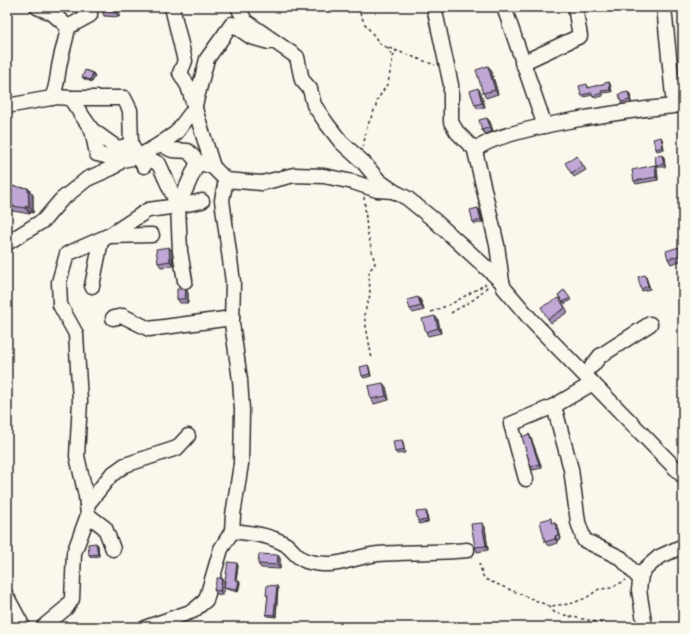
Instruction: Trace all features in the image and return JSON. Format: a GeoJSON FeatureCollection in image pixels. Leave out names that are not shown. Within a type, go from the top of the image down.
{"type":"FeatureCollection","features":[{"type":"Feature","properties":{"kind":"street"},"geometry":{"type":"LineString","coordinates":[[36,7],[52,13],[68,27]]}},
{"type":"Feature","properties":{"kind":"street"},"geometry":{"type":"LineString","coordinates":[[68,27],[90,15],[90,7]]}},
{"type":"Feature","properties":{"kind":"street"},"geometry":{"type":"LineString","coordinates":[[172,7],[185,61],[180,73],[188,86],[213,167]]}},
{"type":"Feature","properties":{"kind":"street"},"geometry":{"type":"LineString","coordinates":[[238,7],[245,21],[281,45],[297,58],[302,80],[310,89],[314,105],[341,142],[359,158],[379,181],[393,191],[407,198],[434,220],[499,280],[532,321],[590,376],[683,476]]}},
{"type":"Feature","properties":{"kind":"street"},"geometry":{"type":"LineString","coordinates":[[434,7],[451,85],[451,122],[457,132],[470,145],[477,148],[506,136],[545,126],[634,109],[674,106],[664,7]]}},
{"type":"Feature","properties":{"kind":"street"},"geometry":{"type":"LineString","coordinates":[[504,7],[522,63],[545,126]]}},
{"type":"Feature","properties":{"kind":"street"},"geometry":{"type":"LineString","coordinates":[[522,63],[580,36],[575,7]]}},
{"type":"Feature","properties":{"kind":"street"},"geometry":{"type":"LineString","coordinates":[[7,243],[44,220],[61,200],[87,179],[112,168],[122,160],[139,156],[176,133],[194,109],[207,59],[232,24],[251,37],[281,45]]}},
{"type":"Feature","properties":{"kind":"street"},"geometry":{"type":"LineString","coordinates":[[52,98],[57,88],[59,67],[67,39],[68,27]]}},
{"type":"Feature","properties":{"kind":"street"},"geometry":{"type":"LineString","coordinates":[[7,106],[52,98],[124,98],[130,110],[139,156]]}},
{"type":"Feature","properties":{"kind":"street"},"geometry":{"type":"LineString","coordinates":[[70,98],[92,130],[117,148],[159,164],[178,206],[180,251],[185,281]]}},
{"type":"Feature","properties":{"kind":"street"},"geometry":{"type":"LineString","coordinates":[[92,130],[97,154],[122,160]]}},
{"type":"Feature","properties":{"kind":"street"},"geometry":{"type":"LineString","coordinates":[[160,144],[172,150],[188,151],[198,162],[213,167],[226,180],[262,183],[294,175],[316,176],[353,182],[364,187],[377,190],[393,191]]}},
{"type":"Feature","properties":{"kind":"street"},"geometry":{"type":"LineString","coordinates":[[477,148],[475,151],[476,162],[497,246],[499,280]]}},
{"type":"Feature","properties":{"kind":"street"},"geometry":{"type":"LineString","coordinates":[[178,206],[198,162]]}},
{"type":"Feature","properties":{"kind":"street"},"geometry":{"type":"LineString","coordinates":[[147,627],[193,612],[206,600],[221,549],[232,531],[241,464],[242,439],[240,380],[232,318],[233,282],[222,200],[226,180]]}},
{"type":"Feature","properties":{"kind":"street"},"geometry":{"type":"LineString","coordinates":[[92,286],[101,241],[148,210],[202,201]]}},
{"type":"Feature","properties":{"kind":"street"},"geometry":{"type":"LineString","coordinates":[[113,549],[105,528],[87,510],[77,456],[80,401],[76,334],[60,305],[59,282],[67,254],[108,236],[152,235]]}},
{"type":"Feature","properties":{"kind":"street"},"geometry":{"type":"LineString","coordinates":[[113,318],[123,316],[149,329],[232,318]]}},
{"type":"Feature","properties":{"kind":"street"},"geometry":{"type":"LineString","coordinates":[[526,479],[511,424],[554,406],[590,376],[600,356],[650,324]]}},
{"type":"Feature","properties":{"kind":"street"},"geometry":{"type":"LineString","coordinates":[[554,406],[571,469],[578,522],[584,540],[621,558],[635,574],[645,627]]}},
{"type":"Feature","properties":{"kind":"street"},"geometry":{"type":"LineString","coordinates":[[43,627],[66,608],[72,600],[74,553],[87,510],[111,475],[125,465],[177,448],[188,436]]}},
{"type":"Feature","properties":{"kind":"street"},"geometry":{"type":"LineString","coordinates":[[232,531],[263,535],[287,545],[296,556],[306,561],[325,564],[338,564],[371,555],[444,553],[466,550]]}},
{"type":"Feature","properties":{"kind":"street"},"geometry":{"type":"LineString","coordinates":[[635,574],[645,569],[659,556],[683,546]]}},
{"type":"Feature","properties":{"kind":"street"},"geometry":{"type":"LineString","coordinates":[[7,597],[23,627]]}},
{"type":"Feature","properties":{"kind":"path"},"geometry":{"type":"LineString","coordinates":[[357,7],[365,24],[381,45],[448,70]]}},
{"type":"Feature","properties":{"kind":"path"},"geometry":{"type":"LineString","coordinates":[[387,47],[393,58]]}},
{"type":"Feature","properties":{"kind":"path"},"geometry":{"type":"LineString","coordinates":[[359,158],[363,149],[367,127],[376,106],[376,102],[388,83],[393,58],[397,50]]}},
{"type":"Feature","properties":{"kind":"path"},"geometry":{"type":"LineString","coordinates":[[364,187],[367,230],[375,264],[369,271],[370,295],[364,315],[372,359]]}},
{"type":"Feature","properties":{"kind":"path"},"geometry":{"type":"LineString","coordinates":[[431,312],[451,304],[499,280]]}},
{"type":"Feature","properties":{"kind":"path"},"geometry":{"type":"LineString","coordinates":[[451,313],[476,298],[499,280]]}},
{"type":"Feature","properties":{"kind":"path"},"geometry":{"type":"LineString","coordinates":[[479,563],[483,576],[487,580],[549,606],[554,612],[621,627]]}},
{"type":"Feature","properties":{"kind":"path"},"geometry":{"type":"LineString","coordinates":[[549,606],[570,604],[586,598],[599,589],[611,588],[635,574]]}},
{"type":"Feature","properties":{"kind":"building"},"geometry":{"type":"Polygon","coordinates":[[[102,7],[117,7],[116,13],[102,11],[102,7]]]}},
{"type":"Feature","properties":{"kind":"building"},"geometry":{"type":"Polygon","coordinates":[[[679,7],[683,7],[683,12],[681,13],[679,7]]]}},
{"type":"Feature","properties":{"kind":"building"},"geometry":{"type":"Polygon","coordinates":[[[488,66],[495,90],[483,93],[476,70],[488,66]]]}},
{"type":"Feature","properties":{"kind":"building"},"geometry":{"type":"Polygon","coordinates":[[[85,70],[93,73],[90,80],[82,77],[85,70]]]}},
{"type":"Feature","properties":{"kind":"building"},"geometry":{"type":"Polygon","coordinates":[[[609,82],[610,90],[601,91],[602,93],[593,96],[592,93],[581,95],[579,86],[587,84],[588,88],[609,82]]]}},
{"type":"Feature","properties":{"kind":"building"},"geometry":{"type":"Polygon","coordinates":[[[478,88],[482,103],[475,105],[470,91],[478,88]]]}},
{"type":"Feature","properties":{"kind":"building"},"geometry":{"type":"Polygon","coordinates":[[[628,92],[630,100],[621,102],[619,94],[628,92]]]}},
{"type":"Feature","properties":{"kind":"building"},"geometry":{"type":"Polygon","coordinates":[[[487,118],[490,127],[482,130],[479,120],[487,118]]]}},
{"type":"Feature","properties":{"kind":"building"},"geometry":{"type":"Polygon","coordinates":[[[661,137],[663,147],[656,149],[653,139],[661,137]]]}},
{"type":"Feature","properties":{"kind":"building"},"geometry":{"type":"Polygon","coordinates":[[[662,155],[664,164],[656,165],[655,156],[662,155]]]}},
{"type":"Feature","properties":{"kind":"building"},"geometry":{"type":"Polygon","coordinates":[[[577,156],[583,166],[571,173],[565,163],[577,156]]]}},
{"type":"Feature","properties":{"kind":"building"},"geometry":{"type":"Polygon","coordinates":[[[655,165],[656,177],[634,181],[632,170],[655,165]]]}},
{"type":"Feature","properties":{"kind":"building"},"geometry":{"type":"Polygon","coordinates":[[[10,186],[28,188],[29,206],[26,206],[25,208],[7,205],[7,189],[10,189],[10,186]]]}},
{"type":"Feature","properties":{"kind":"building"},"geometry":{"type":"Polygon","coordinates":[[[478,208],[481,220],[473,222],[470,210],[478,208]]]}},
{"type":"Feature","properties":{"kind":"building"},"geometry":{"type":"Polygon","coordinates":[[[169,247],[170,261],[158,263],[156,249],[169,247]]]}},
{"type":"Feature","properties":{"kind":"building"},"geometry":{"type":"Polygon","coordinates":[[[679,247],[681,255],[668,259],[666,251],[679,247]]]}},
{"type":"Feature","properties":{"kind":"building"},"geometry":{"type":"Polygon","coordinates":[[[645,275],[648,286],[641,289],[638,277],[645,275]]]}},
{"type":"Feature","properties":{"kind":"building"},"geometry":{"type":"Polygon","coordinates":[[[177,289],[186,289],[185,299],[177,299],[177,289]]]}},
{"type":"Feature","properties":{"kind":"building"},"geometry":{"type":"Polygon","coordinates":[[[564,290],[570,298],[563,302],[558,295],[564,290]]]}},
{"type":"Feature","properties":{"kind":"building"},"geometry":{"type":"Polygon","coordinates":[[[418,297],[421,306],[410,309],[407,300],[418,297]]]}},
{"type":"Feature","properties":{"kind":"building"},"geometry":{"type":"Polygon","coordinates":[[[559,298],[565,308],[548,319],[541,307],[559,298]]]}},
{"type":"Feature","properties":{"kind":"building"},"geometry":{"type":"Polygon","coordinates":[[[435,316],[438,328],[426,332],[422,319],[435,316]]]}},
{"type":"Feature","properties":{"kind":"building"},"geometry":{"type":"Polygon","coordinates":[[[368,365],[370,374],[362,376],[360,367],[368,365]]]}},
{"type":"Feature","properties":{"kind":"building"},"geometry":{"type":"Polygon","coordinates":[[[383,383],[386,396],[371,399],[368,386],[383,383]]]}},
{"type":"Feature","properties":{"kind":"building"},"geometry":{"type":"Polygon","coordinates":[[[529,434],[539,464],[531,467],[522,437],[529,434]]]}},
{"type":"Feature","properties":{"kind":"building"},"geometry":{"type":"Polygon","coordinates":[[[402,440],[404,450],[395,452],[393,441],[402,440]]]}},
{"type":"Feature","properties":{"kind":"building"},"geometry":{"type":"Polygon","coordinates":[[[426,511],[427,520],[418,521],[416,512],[426,511]]]}},
{"type":"Feature","properties":{"kind":"building"},"geometry":{"type":"Polygon","coordinates":[[[551,518],[552,523],[555,523],[558,535],[555,536],[555,539],[545,542],[540,521],[551,518]]]}},
{"type":"Feature","properties":{"kind":"building"},"geometry":{"type":"Polygon","coordinates":[[[482,523],[486,546],[475,547],[471,524],[482,523]]]}},
{"type":"Feature","properties":{"kind":"building"},"geometry":{"type":"Polygon","coordinates":[[[96,543],[98,554],[89,555],[88,544],[96,543]]]}},
{"type":"Feature","properties":{"kind":"building"},"geometry":{"type":"Polygon","coordinates":[[[259,554],[278,555],[277,565],[258,564],[259,554]]]}},
{"type":"Feature","properties":{"kind":"building"},"geometry":{"type":"Polygon","coordinates":[[[228,562],[237,563],[235,580],[239,581],[237,589],[224,587],[228,562]]]}},
{"type":"Feature","properties":{"kind":"building"},"geometry":{"type":"Polygon","coordinates":[[[217,578],[222,578],[220,591],[214,590],[217,578]]]}},
{"type":"Feature","properties":{"kind":"building"},"geometry":{"type":"Polygon","coordinates":[[[267,585],[277,586],[274,615],[266,614],[268,595],[266,595],[267,585]]]}},
{"type":"Feature","properties":{"kind":"building"},"geometry":{"type":"Polygon","coordinates":[[[213,623],[224,627],[209,627],[210,625],[212,626],[213,623]]]}}]}
